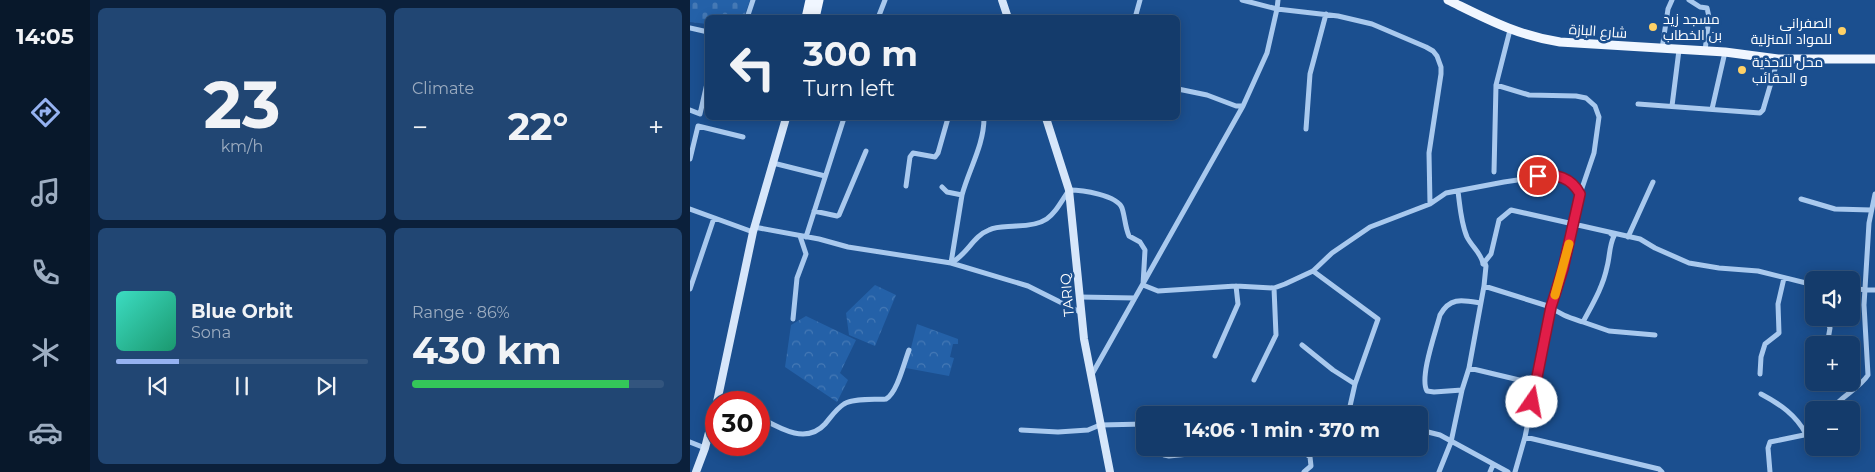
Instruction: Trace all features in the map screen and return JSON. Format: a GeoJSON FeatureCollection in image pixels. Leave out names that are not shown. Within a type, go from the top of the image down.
{"type":"FeatureCollection","features":[{"type":"Feature","properties":{"kind":"main road"},"geometry":{"type":"LineString","coordinates":[[807,15],[810,0]]}},
{"type":"Feature","properties":{"kind":"main road"},"geometry":{"type":"LineString","coordinates":[[816,15],[819,0]]}},
{"type":"Feature","properties":{"kind":"main road"},"geometry":{"type":"LineString","coordinates":[[1002,0],[1007,15]]}},
{"type":"Feature","properties":{"kind":"main road","name":"شارع البازة"},"geometry":{"type":"LineString","coordinates":[[1448,0],[1510,30],[1541,39],[1560,42],[1725,52],[1778,59],[1875,59]]}},
{"type":"Feature","properties":{"kind":"main road"},"geometry":{"type":"LineString","coordinates":[[719,391],[753,229],[785,120]]}},
{"type":"Feature","properties":{"kind":"main road","name":"TARIQ"},"geometry":{"type":"LineString","coordinates":[[1047,120],[1069,190],[1080,312],[1090,377],[1110,472]]}},
{"type":"Feature","properties":{"kind":"main road"},"geometry":{"type":"LineString","coordinates":[[696,472],[705,448]]}},
{"type":"Feature","properties":{"kind":"street"},"geometry":{"type":"LineString","coordinates":[[748,15],[753,0]]}},
{"type":"Feature","properties":{"kind":"street"},"geometry":{"type":"LineString","coordinates":[[879,15],[885,0]]}},
{"type":"Feature","properties":{"kind":"street"},"geometry":{"type":"LineString","coordinates":[[1136,15],[1140,0]]}},
{"type":"Feature","properties":{"kind":"street"},"geometry":{"type":"LineString","coordinates":[[1242,0],[1277,9],[1355,19],[1372,24],[1426,47],[1437,56],[1441,67],[1441,74],[1429,153],[1428,182],[1430,204]]}},
{"type":"Feature","properties":{"kind":"street"},"geometry":{"type":"LineString","coordinates":[[1090,377],[1243,106],[1267,53],[1278,0]]}},
{"type":"Feature","properties":{"kind":"street"},"geometry":{"type":"LineString","coordinates":[[1662,49],[1668,9],[1672,0]]}},
{"type":"Feature","properties":{"kind":"street"},"geometry":{"type":"LineString","coordinates":[[1690,0],[1700,8],[1707,8],[1709,17],[1705,51]]}},
{"type":"Feature","properties":{"kind":"street"},"geometry":{"type":"LineString","coordinates":[[1306,129],[1310,74],[1326,14]]}},
{"type":"Feature","properties":{"kind":"street"},"geometry":{"type":"LineString","coordinates":[[690,28],[705,31]]}},
{"type":"Feature","properties":{"kind":"street"},"geometry":{"type":"LineString","coordinates":[[1494,172],[1496,85],[1510,30]]}},
{"type":"Feature","properties":{"kind":"street"},"geometry":{"type":"LineString","coordinates":[[1672,106],[1679,50]]}},
{"type":"Feature","properties":{"kind":"street"},"geometry":{"type":"LineString","coordinates":[[1712,109],[1725,52]]}},
{"type":"Feature","properties":{"kind":"street"},"geometry":{"type":"LineString","coordinates":[[1638,104],[1760,113],[1763,110],[1778,59]]}},
{"type":"Feature","properties":{"kind":"street"},"geometry":{"type":"LineString","coordinates":[[1496,85],[1529,95],[1586,98],[1595,106],[1599,117],[1594,153],[1580,194],[1563,269],[1551,307],[1525,437],[1516,472]]}},
{"type":"Feature","properties":{"kind":"street"},"geometry":{"type":"LineString","coordinates":[[1180,89],[1207,95],[1236,106],[1243,106]]}},
{"type":"Feature","properties":{"kind":"street"},"geometry":{"type":"LineString","coordinates":[[690,159],[705,93]]}},
{"type":"Feature","properties":{"kind":"street"},"geometry":{"type":"LineString","coordinates":[[690,110],[700,114]]}},
{"type":"Feature","properties":{"kind":"street"},"geometry":{"type":"LineString","coordinates":[[806,237],[843,120]]}},
{"type":"Feature","properties":{"kind":"street"},"geometry":{"type":"LineString","coordinates":[[906,186],[910,157],[913,153],[934,157],[938,153],[947,120]]}},
{"type":"Feature","properties":{"kind":"street"},"geometry":{"type":"LineString","coordinates":[[951,263],[962,195],[977,153],[984,120]]}},
{"type":"Feature","properties":{"kind":"street"},"geometry":{"type":"LineString","coordinates":[[698,126],[743,138]]}},
{"type":"Feature","properties":{"kind":"street"},"geometry":{"type":"LineString","coordinates":[[814,211],[839,215],[866,151]]}},
{"type":"Feature","properties":{"kind":"street"},"geometry":{"type":"LineString","coordinates":[[772,164],[825,176]]}},
{"type":"Feature","properties":{"kind":"street"},"geometry":{"type":"LineString","coordinates":[[1143,285],[1158,291],[1236,286],[1274,288],[1313,271],[1332,253],[1370,228],[1430,204],[1446,193],[1552,175],[1568,180],[1575,185],[1580,194]]}},
{"type":"Feature","properties":{"kind":"street"},"geometry":{"type":"LineString","coordinates":[[1628,237],[1653,182]]}},
{"type":"Feature","properties":{"kind":"street"},"geometry":{"type":"LineString","coordinates":[[942,187],[948,192],[962,195]]}},
{"type":"Feature","properties":{"kind":"street"},"geometry":{"type":"LineString","coordinates":[[951,263],[959,259],[989,229],[1047,221],[1054,214],[1069,190],[1097,194],[1115,200],[1120,205],[1129,236],[1140,242],[1145,250],[1143,285]]}},
{"type":"Feature","properties":{"kind":"street"},"geometry":{"type":"LineString","coordinates":[[1439,472],[1451,442],[1462,390],[1469,368],[1484,286],[1485,263],[1483,264],[1482,257],[1472,247],[1464,227],[1458,191]]}},
{"type":"Feature","properties":{"kind":"street"},"geometry":{"type":"LineString","coordinates":[[1838,401],[1858,386],[1868,375],[1864,315],[1866,254],[1871,210],[1875,194]]}},
{"type":"Feature","properties":{"kind":"street"},"geometry":{"type":"LineString","coordinates":[[1801,200],[1835,209],[1871,210]]}},
{"type":"Feature","properties":{"kind":"street"},"geometry":{"type":"LineString","coordinates":[[690,210],[753,229],[951,263],[1028,286],[1080,312]]}},
{"type":"Feature","properties":{"kind":"street"},"geometry":{"type":"LineString","coordinates":[[1483,264],[1491,254],[1499,220],[1510,210],[1640,240],[1689,263],[1719,268],[1758,271],[1805,283]]}},
{"type":"Feature","properties":{"kind":"street"},"geometry":{"type":"LineString","coordinates":[[690,289],[714,218]]}},
{"type":"Feature","properties":{"kind":"street"},"geometry":{"type":"LineString","coordinates":[[1583,322],[1602,284],[1614,236],[1610,233]]}},
{"type":"Feature","properties":{"kind":"street"},"geometry":{"type":"LineString","coordinates":[[793,318],[797,278],[806,254],[800,236]]}},
{"type":"Feature","properties":{"kind":"street"},"geometry":{"type":"LineString","coordinates":[[1313,271],[1378,319],[1355,384],[1350,406]]}},
{"type":"Feature","properties":{"kind":"street"},"geometry":{"type":"LineString","coordinates":[[1760,374],[1765,344],[1779,333],[1778,304],[1784,278]]}},
{"type":"Feature","properties":{"kind":"street"},"geometry":{"type":"LineString","coordinates":[[1215,356],[1238,304],[1236,286]]}},
{"type":"Feature","properties":{"kind":"street"},"geometry":{"type":"LineString","coordinates":[[1484,286],[1551,307],[1563,316],[1609,331],[1655,335]]}},
{"type":"Feature","properties":{"kind":"street"},"geometry":{"type":"LineString","coordinates":[[1254,380],[1276,335],[1274,288]]}},
{"type":"Feature","properties":{"kind":"street"},"geometry":{"type":"LineString","coordinates":[[1860,289],[1875,290]]}},
{"type":"Feature","properties":{"kind":"street"},"geometry":{"type":"LineString","coordinates":[[1079,297],[1135,298]]}},
{"type":"Feature","properties":{"kind":"street"},"geometry":{"type":"LineString","coordinates":[[1462,390],[1434,392],[1427,390],[1424,385],[1426,368],[1443,308],[1456,300],[1480,303]]}},
{"type":"Feature","properties":{"kind":"street"},"geometry":{"type":"LineString","coordinates":[[1302,345],[1318,356],[1332,370],[1355,384]]}},
{"type":"Feature","properties":{"kind":"street"},"geometry":{"type":"LineString","coordinates":[[770,422],[792,432],[801,434],[814,432],[820,429],[844,404],[886,399],[890,396],[909,350]]}},
{"type":"Feature","properties":{"kind":"street"},"geometry":{"type":"LineString","coordinates":[[1469,368],[1536,384]]}},
{"type":"Feature","properties":{"kind":"street"},"geometry":{"type":"LineString","coordinates":[[1761,394],[1785,408],[1801,424],[1805,432]]}},
{"type":"Feature","properties":{"kind":"street"},"geometry":{"type":"LineString","coordinates":[[1021,430],[1058,432],[1088,430],[1100,425],[1136,424]]}},
{"type":"Feature","properties":{"kind":"street"},"geometry":{"type":"LineString","coordinates":[[1428,432],[1440,435],[1508,472]]}},
{"type":"Feature","properties":{"kind":"street"},"geometry":{"type":"LineString","coordinates":[[1770,472],[1768,448],[1770,442],[1805,434]]}},
{"type":"Feature","properties":{"kind":"street"},"geometry":{"type":"LineString","coordinates":[[1525,437],[1659,469],[1662,472]]}},
{"type":"Feature","properties":{"kind":"street"},"geometry":{"type":"LineString","coordinates":[[690,442],[705,448]]}},
{"type":"Feature","properties":{"kind":"street"},"geometry":{"type":"LineString","coordinates":[[1304,472],[1310,468],[1311,460],[1308,456]]}},
{"type":"Feature","properties":{"kind":"street"},"geometry":{"type":"LineString","coordinates":[[1490,472],[1493,465]]}},
{"type":"Feature","properties":{"kind":"green space"},"geometry":{"type":"Polygon","coordinates":[[[690,0],[750,0],[745,15],[705,15],[705,24],[690,22],[690,0]]]}},
{"type":"Feature","properties":{"kind":"green space"},"geometry":{"type":"Polygon","coordinates":[[[875,285],[896,295],[875,346],[849,335],[846,313],[875,285]]]}},
{"type":"Feature","properties":{"kind":"green space"},"geometry":{"type":"Polygon","coordinates":[[[806,316],[856,340],[840,373],[848,380],[837,402],[785,367],[791,325],[806,316]]]}},
{"type":"Feature","properties":{"kind":"green space"},"geometry":{"type":"Polygon","coordinates":[[[917,324],[958,339],[958,344],[953,344],[950,357],[954,358],[949,376],[906,368],[917,324]]]}},
{"type":"Feature","properties":{"kind":"slow traffic"},"geometry":{"type":"LineString","coordinates":[[1555,295],[1569,244]]}},
{"type":"Feature","properties":{"kind":"place","name":"مسجد زيد بن الخطاب"},"geometry":{"type":"Point","coordinates":[1653,27]}},
{"type":"Feature","properties":{"kind":"place","name":"الصفراني للمواد المنزلية"},"geometry":{"type":"Point","coordinates":[1842,31]}},
{"type":"Feature","properties":{"kind":"place","name":"محل للاحذية و الحقائب"},"geometry":{"type":"Point","coordinates":[1742,70]}},
{"type":"Feature","properties":{"kind":"route"},"geometry":{"type":"LineString","coordinates":[[1532,402],[1551,307],[1563,269],[1580,194],[1575,185],[1564,177],[1552,175],[1538,176]]}}]}
